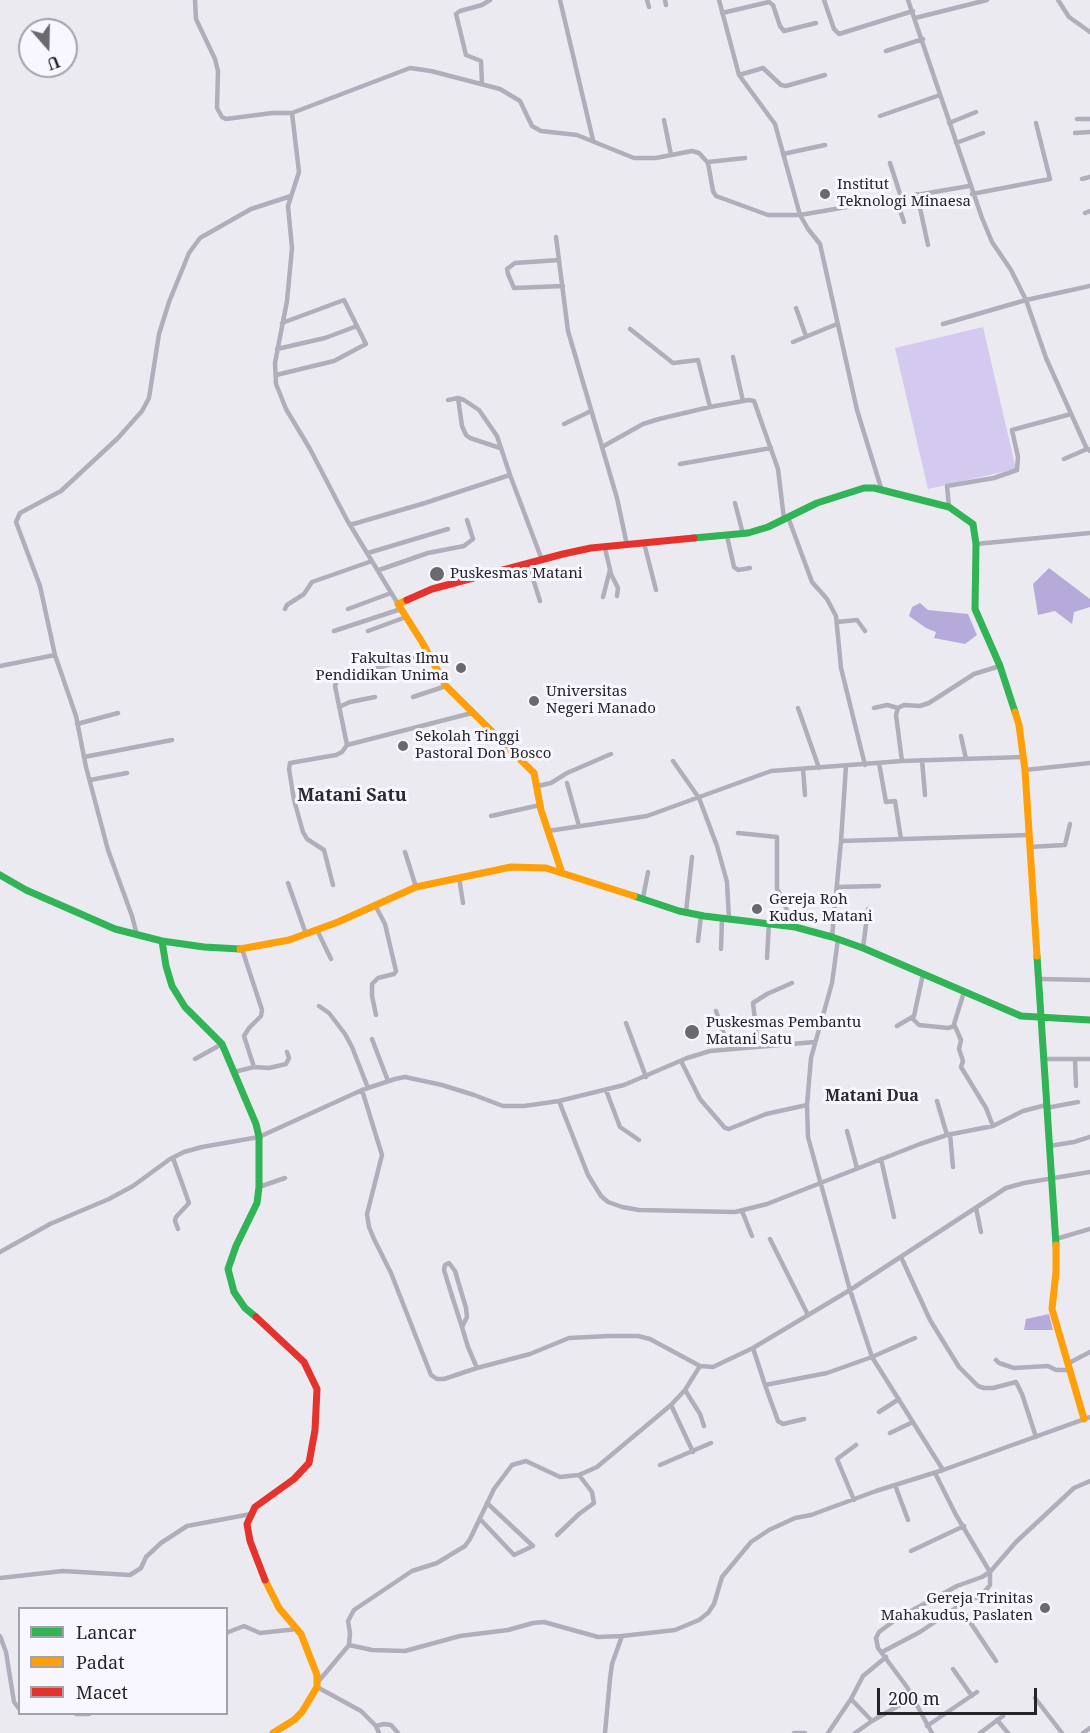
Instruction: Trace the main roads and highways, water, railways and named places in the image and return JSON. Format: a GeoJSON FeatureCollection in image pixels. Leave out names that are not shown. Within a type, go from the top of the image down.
{"type":"FeatureCollection","features":[{"type":"Feature","properties":{"kind":"main road"},"geometry":{"type":"LineString","coordinates":[[562,873],[540,805],[538,786],[532,769],[446,686],[400,606],[432,590],[591,548],[727,536],[757,531],[817,502],[870,487],[949,507],[973,524],[976,544],[975,609],[1000,666],[1019,725],[1025,770],[1046,1107],[1053,1178],[1056,1272],[1052,1309],[1068,1367],[1087,1418]]}},
{"type":"Feature","properties":{"kind":"main road"},"geometry":{"type":"LineString","coordinates":[[0,875],[45,899],[137,936],[204,947],[242,949],[290,940],[416,887],[511,867],[546,868],[701,916],[792,926],[835,938],[964,990],[1021,1016],[1090,1020]]}},
{"type":"Feature","properties":{"kind":"main road"},"geometry":{"type":"LineString","coordinates":[[162,941],[169,978],[179,1000],[222,1044],[256,1124],[259,1137],[257,1203],[228,1269],[234,1292],[245,1308],[266,1324],[304,1362],[317,1389],[314,1439],[309,1463],[284,1487],[263,1501],[251,1514],[248,1532],[263,1577],[279,1608],[297,1629],[316,1670],[317,1685],[302,1712],[273,1733]]}},
{"type":"Feature","properties":{"kind":"place","name":"Institut Teknologi Minaesa"},"geometry":{"type":"Point","coordinates":[825,194]}},
{"type":"Feature","properties":{"kind":"place","name":"Puskesmas Matani"},"geometry":{"type":"Point","coordinates":[437,574]}},
{"type":"Feature","properties":{"kind":"place","name":"Fakultas Ilmu Pendidikan Unima"},"geometry":{"type":"Point","coordinates":[461,668]}},
{"type":"Feature","properties":{"kind":"place","name":"Universitas Negeri Manado"},"geometry":{"type":"Point","coordinates":[534,701]}},
{"type":"Feature","properties":{"kind":"place","name":"Sekolah Tinggi Pastoral Don Bosco"},"geometry":{"type":"Point","coordinates":[403,746]}},
{"type":"Feature","properties":{"kind":"place","name":"Gereja Roh Kudus, Matani"},"geometry":{"type":"Point","coordinates":[757,909]}},
{"type":"Feature","properties":{"kind":"place","name":"Puskesmas Pembantu Matani Satu"},"geometry":{"type":"Point","coordinates":[692,1032]}},
{"type":"Feature","properties":{"kind":"place","name":"Gereja Trinitas Mahakudus, Paslaten"},"geometry":{"type":"Point","coordinates":[1045,1608]}},
{"type":"Feature","properties":{"kind":"district","name":"Matani Satu"},"geometry":{"type":"Point","coordinates":[352,796]}},
{"type":"Feature","properties":{"kind":"district","name":"Matani Dua"},"geometry":{"type":"Point","coordinates":[872,1096]}}]}
